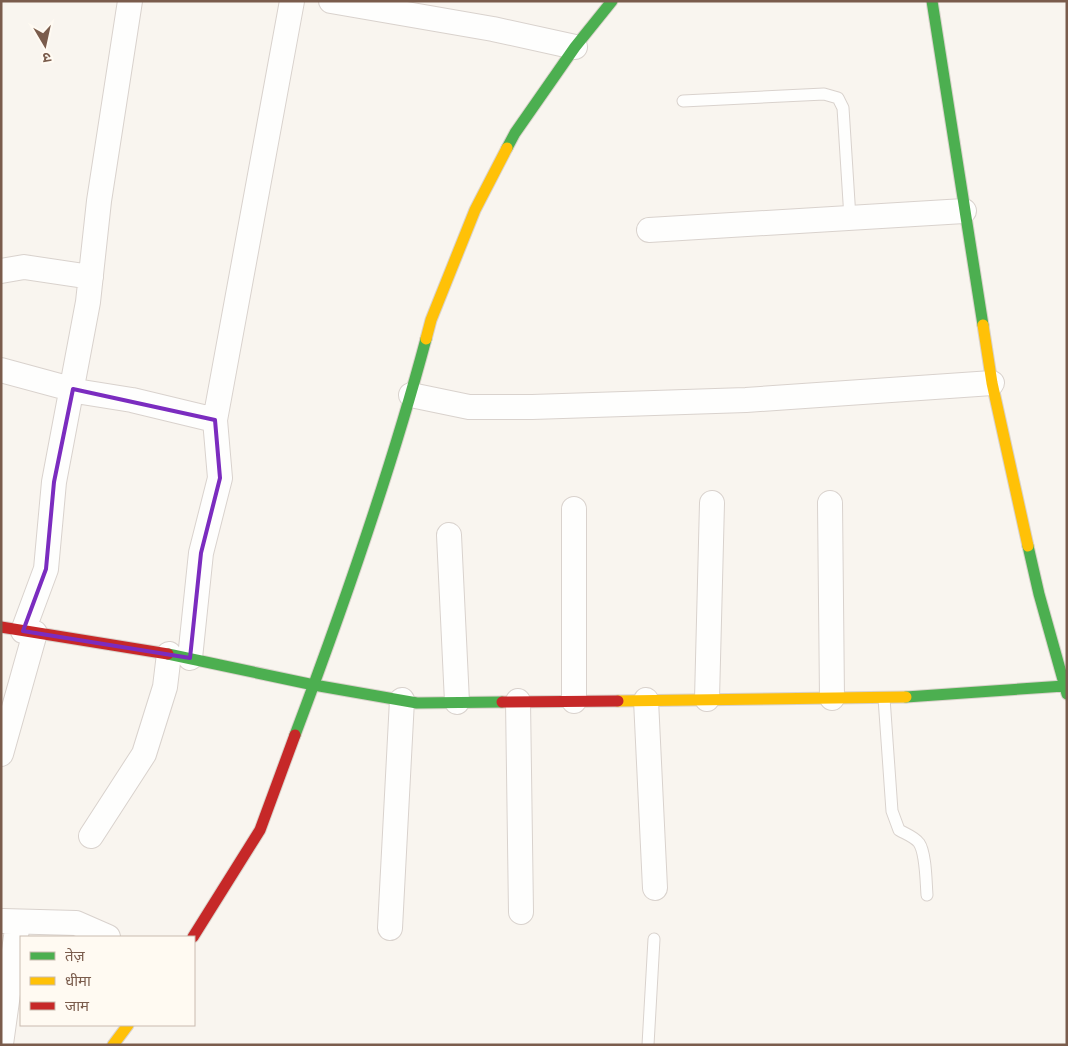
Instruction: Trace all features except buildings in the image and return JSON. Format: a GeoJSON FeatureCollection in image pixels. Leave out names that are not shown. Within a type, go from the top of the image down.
{"type":"FeatureCollection","features":[{"type":"Feature","properties":{"kind":"street"},"geometry":{"type":"LineString","coordinates":[[1,754],[20,631],[46,569],[54,482],[73,389],[92,277],[99,201],[130,1]]}},
{"type":"Feature","properties":{"kind":"street"},"geometry":{"type":"LineString","coordinates":[[91,836],[144,754],[165,687],[180,656],[201,553],[220,478],[215,420],[292,1]]}},
{"type":"Feature","properties":{"kind":"street"},"geometry":{"type":"LineString","coordinates":[[331,1],[493,29],[575,47]]}},
{"type":"Feature","properties":{"kind":"street"},"geometry":{"type":"LineString","coordinates":[[194,936],[260,830],[314,685],[372,519],[411,395],[431,320],[475,210],[515,133],[575,47],[612,1]]}},
{"type":"Feature","properties":{"kind":"street"},"geometry":{"type":"LineString","coordinates":[[20,631],[180,656],[314,685],[417,703],[884,698],[1066,690],[1039,594],[992,383],[932,1]]}},
{"type":"Feature","properties":{"kind":"street"},"geometry":{"type":"LineString","coordinates":[[648,230],[964,211]]}},
{"type":"Feature","properties":{"kind":"street"},"geometry":{"type":"LineString","coordinates":[[1,271],[24,268],[92,277]]}},
{"type":"Feature","properties":{"kind":"street"},"geometry":{"type":"LineString","coordinates":[[1,370],[73,389],[132,400],[215,420]]}},
{"type":"Feature","properties":{"kind":"street"},"geometry":{"type":"LineString","coordinates":[[411,395],[469,407],[532,407],[746,400],[992,383]]}},
{"type":"Feature","properties":{"kind":"street"},"geometry":{"type":"LineString","coordinates":[[706,699],[712,503]]}},
{"type":"Feature","properties":{"kind":"street"},"geometry":{"type":"LineString","coordinates":[[830,503],[832,698]]}},
{"type":"Feature","properties":{"kind":"street"},"geometry":{"type":"LineString","coordinates":[[574,509],[574,701]]}},
{"type":"Feature","properties":{"kind":"street"},"geometry":{"type":"LineString","coordinates":[[449,535],[457,702]]}},
{"type":"Feature","properties":{"kind":"street"},"geometry":{"type":"LineString","coordinates":[[390,928],[402,700]]}},
{"type":"Feature","properties":{"kind":"street"},"geometry":{"type":"LineString","coordinates":[[646,700],[655,888]]}},
{"type":"Feature","properties":{"kind":"street"},"geometry":{"type":"LineString","coordinates":[[518,702],[521,912]]}},
{"type":"Feature","properties":{"kind":"street"},"geometry":{"type":"LineString","coordinates":[[1,1044],[9,922],[76,922],[106,936]]}},
{"type":"Feature","properties":{"kind":"street"},"geometry":{"type":"LineString","coordinates":[[113,1045],[127,1026]]}},
{"type":"Feature","properties":{"kind":"lane"},"geometry":{"type":"LineString","coordinates":[[683,101],[824,94],[838,98],[844,108],[850,218]]}},
{"type":"Feature","properties":{"kind":"lane"},"geometry":{"type":"LineString","coordinates":[[884,698],[892,811],[899,830],[913,837],[920,844],[923,852],[927,895]]}},
{"type":"Feature","properties":{"kind":"lane"},"geometry":{"type":"LineString","coordinates":[[648,1045],[654,939]]}},
{"type":"Feature","properties":{"kind":"highlighted area"},"geometry":{"type":"Polygon","coordinates":[[[73,389],[215,420],[220,478],[201,553],[190,658],[23,631],[46,569],[54,482],[73,389]]]}},
{"type":"Feature","properties":{"kind":"traffic: fast"},"geometry":{"type":"LineString","coordinates":[[507,148],[515,133],[575,47],[612,1]]}},
{"type":"Feature","properties":{"kind":"traffic: fast"},"geometry":{"type":"LineString","coordinates":[[932,1],[983,325]]}},
{"type":"Feature","properties":{"kind":"traffic: fast"},"geometry":{"type":"LineString","coordinates":[[295,735],[365,539],[397,440],[426,339]]}},
{"type":"Feature","properties":{"kind":"traffic: fast"},"geometry":{"type":"LineString","coordinates":[[1028,546],[1039,594],[1067,694]]}},
{"type":"Feature","properties":{"kind":"traffic: fast"},"geometry":{"type":"LineString","coordinates":[[168,654],[314,685],[417,703],[502,702]]}},
{"type":"Feature","properties":{"kind":"traffic: fast"},"geometry":{"type":"LineString","coordinates":[[906,697],[1064,686]]}},
{"type":"Feature","properties":{"kind":"traffic: slow"},"geometry":{"type":"LineString","coordinates":[[426,339],[431,320],[475,210],[507,148]]}},
{"type":"Feature","properties":{"kind":"traffic: slow"},"geometry":{"type":"LineString","coordinates":[[983,325],[992,383],[1028,546]]}},
{"type":"Feature","properties":{"kind":"traffic: slow"},"geometry":{"type":"LineString","coordinates":[[618,701],[906,697]]}},
{"type":"Feature","properties":{"kind":"traffic: slow"},"geometry":{"type":"LineString","coordinates":[[113,1045],[127,1026]]}},
{"type":"Feature","properties":{"kind":"traffic: jam"},"geometry":{"type":"LineString","coordinates":[[1,627],[168,654]]}},
{"type":"Feature","properties":{"kind":"traffic: jam"},"geometry":{"type":"LineString","coordinates":[[502,702],[618,701]]}},
{"type":"Feature","properties":{"kind":"traffic: jam"},"geometry":{"type":"LineString","coordinates":[[194,936],[260,830],[295,735]]}}]}
